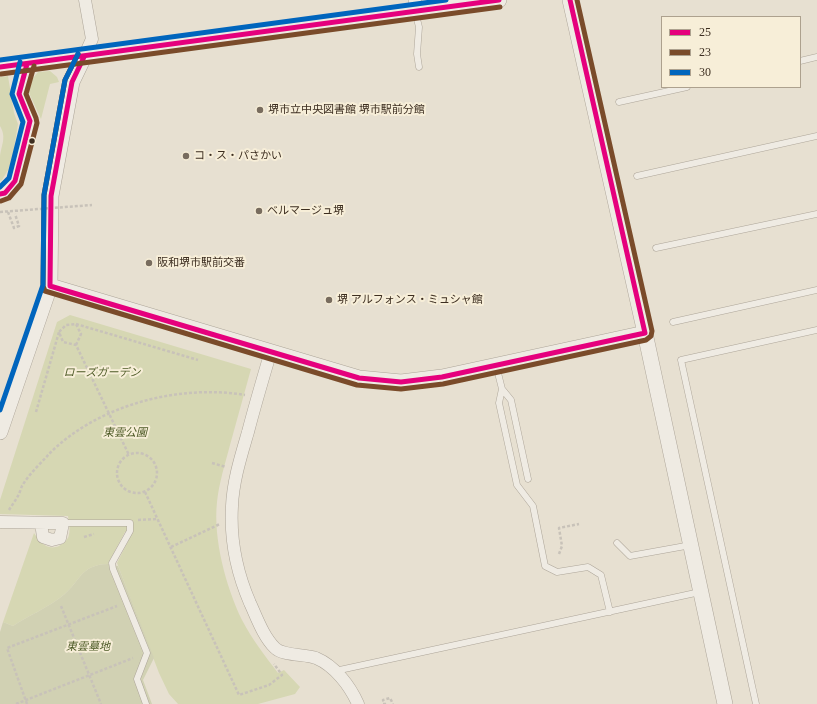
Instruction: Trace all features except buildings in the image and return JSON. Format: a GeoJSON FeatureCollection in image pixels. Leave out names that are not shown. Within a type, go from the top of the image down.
{"type":"FeatureCollection","features":[{"type":"Feature","properties":{"kind":"street"},"geometry":{"type":"LineString","coordinates":[[1,424],[50,286],[51,196],[72,82],[92,38],[85,0]]}},
{"type":"Feature","properties":{"kind":"street"},"geometry":{"type":"LineString","coordinates":[[0,67],[84,57],[415,5],[499,0]]}},
{"type":"Feature","properties":{"kind":"street"},"geometry":{"type":"LineString","coordinates":[[570,0],[645,333],[725,704]]}},
{"type":"Feature","properties":{"kind":"street"},"geometry":{"type":"LineString","coordinates":[[0,194],[6,193],[15,181],[30,121],[19,94],[27,64]]}},
{"type":"Feature","properties":{"kind":"street"},"geometry":{"type":"LineString","coordinates":[[50,286],[360,378],[401,382],[442,377],[645,333]]}},
{"type":"Feature","properties":{"kind":"street"},"geometry":{"type":"LineString","coordinates":[[271,351],[236,473],[232,505],[234,551],[244,589],[259,625],[276,649],[316,658],[335,671],[353,694],[358,704]]}},
{"type":"Feature","properties":{"kind":"street"},"geometry":{"type":"LineString","coordinates":[[0,522],[63,523],[60,538],[52,540],[43,537],[41,523]]}},
{"type":"Feature","properties":{"kind":"lane"},"geometry":{"type":"LineString","coordinates":[[415,5],[419,27],[417,54],[419,67]]}},
{"type":"Feature","properties":{"kind":"lane"},"geometry":{"type":"LineString","coordinates":[[801,61],[817,57]]}},
{"type":"Feature","properties":{"kind":"lane"},"geometry":{"type":"LineString","coordinates":[[619,102],[682,88]]}},
{"type":"Feature","properties":{"kind":"lane"},"geometry":{"type":"LineString","coordinates":[[637,176],[817,136]]}},
{"type":"Feature","properties":{"kind":"lane"},"geometry":{"type":"LineString","coordinates":[[656,248],[817,214]]}},
{"type":"Feature","properties":{"kind":"lane"},"geometry":{"type":"LineString","coordinates":[[673,322],[817,290]]}},
{"type":"Feature","properties":{"kind":"lane"},"geometry":{"type":"LineString","coordinates":[[756,704],[681,360],[817,330]]}},
{"type":"Feature","properties":{"kind":"lane"},"geometry":{"type":"LineString","coordinates":[[496,365],[502,388],[511,400],[528,479]]}},
{"type":"Feature","properties":{"kind":"lane"},"geometry":{"type":"LineString","coordinates":[[502,388],[499,403],[516,485],[533,506],[545,566],[557,572],[588,567],[601,574],[610,612]]}},
{"type":"Feature","properties":{"kind":"lane"},"geometry":{"type":"LineString","coordinates":[[63,523],[130,523],[130,530],[112,563],[113,569],[147,653],[137,679],[146,704]]}},
{"type":"Feature","properties":{"kind":"lane"},"geometry":{"type":"LineString","coordinates":[[617,543],[630,556],[691,545]]}},
{"type":"Feature","properties":{"kind":"lane"},"geometry":{"type":"LineString","coordinates":[[335,671],[700,592]]}},
{"type":"Feature","properties":{"kind":"path"},"geometry":{"type":"LineString","coordinates":[[0,212],[92,205]]}},
{"type":"Feature","properties":{"kind":"path"},"geometry":{"type":"LineString","coordinates":[[8,212],[14,228],[19,226],[15,214]]}},
{"type":"Feature","properties":{"kind":"path"},"geometry":{"type":"LineString","coordinates":[[76,324],[81,334],[76,345]]}},
{"type":"Feature","properties":{"kind":"path"},"geometry":{"type":"LineString","coordinates":[[36,412],[59,332],[66,325],[76,324],[198,360]]}},
{"type":"Feature","properties":{"kind":"path"},"geometry":{"type":"LineString","coordinates":[[59,332],[63,342],[76,345]]}},
{"type":"Feature","properties":{"kind":"path"},"geometry":{"type":"LineString","coordinates":[[76,345],[128,455]]}},
{"type":"Feature","properties":{"kind":"path"},"geometry":{"type":"LineString","coordinates":[[4,509],[9,510],[18,496],[22,486],[50,454],[67,438],[109,414],[130,405],[153,398],[204,392],[232,392],[246,395]]}},
{"type":"Feature","properties":{"kind":"path"},"geometry":{"type":"LineString","coordinates":[[135,453],[146,455],[154,463],[157,474],[154,485],[145,492],[133,493],[123,488],[117,478],[118,467],[128,455],[135,453]]}},
{"type":"Feature","properties":{"kind":"path"},"geometry":{"type":"LineString","coordinates":[[212,463],[227,467]]}},
{"type":"Feature","properties":{"kind":"path"},"geometry":{"type":"LineString","coordinates":[[145,492],[239,695],[269,685],[282,676]]}},
{"type":"Feature","properties":{"kind":"path"},"geometry":{"type":"LineString","coordinates":[[130,523],[136,520],[158,519]]}},
{"type":"Feature","properties":{"kind":"path"},"geometry":{"type":"LineString","coordinates":[[171,547],[220,524]]}},
{"type":"Feature","properties":{"kind":"path"},"geometry":{"type":"LineString","coordinates":[[559,554],[562,546],[560,528],[579,524]]}},
{"type":"Feature","properties":{"kind":"path"},"geometry":{"type":"LineString","coordinates":[[27,704],[7,648],[127,603]]}},
{"type":"Feature","properties":{"kind":"path"},"geometry":{"type":"LineString","coordinates":[[61,606],[101,704]]}},
{"type":"Feature","properties":{"kind":"path"},"geometry":{"type":"LineString","coordinates":[[16,704],[147,653]]}},
{"type":"Feature","properties":{"kind":"path"},"geometry":{"type":"LineString","coordinates":[[384,704],[383,700],[390,698],[393,704]]}},
{"type":"Feature","properties":{"kind":"green space"},"geometry":{"type":"Polygon","coordinates":[[[50,71],[57,77],[59,82],[50,84],[41,119],[29,93],[30,82],[38,72],[50,71]]]}},
{"type":"Feature","properties":{"kind":"green space"},"geometry":{"type":"Polygon","coordinates":[[[8,76],[14,113],[18,124],[13,155],[8,170],[0,181],[0,157],[3,134],[0,126],[0,77],[8,76]]]}},
{"type":"Feature","properties":{"kind":"green space","name":"東雲公園"},"geometry":{"type":"Polygon","coordinates":[[[70,315],[251,369],[219,488],[216,516],[219,547],[226,578],[242,620],[254,641],[278,673],[284,670],[300,687],[295,694],[258,704],[178,704],[169,694],[159,673],[117,563],[133,531],[125,532],[108,564],[91,567],[81,575],[68,591],[56,601],[13,626],[3,622],[34,533],[44,545],[51,547],[59,546],[68,538],[69,535],[70,527],[68,516],[0,514],[0,500],[57,322],[70,315]]]}},
{"type":"Feature","properties":{"kind":"green space","name":"東雲墓地"},"geometry":{"type":"Polygon","coordinates":[[[108,564],[118,566],[154,658],[143,680],[152,704],[0,704],[0,632],[3,622],[13,626],[61,597],[81,575],[91,567],[108,564]]]}},
{"type":"Feature","properties":{"kind":"transit line","name":"30"},"geometry":{"type":"LineString","coordinates":[[0,60],[446,0]]}},
{"type":"Feature","properties":{"kind":"transit line","name":"25"},"geometry":{"type":"LineString","coordinates":[[0,67],[499,0]]}},
{"type":"Feature","properties":{"kind":"transit line","name":"25"},"geometry":{"type":"LineString","coordinates":[[84,57],[72,82],[51,196],[50,286],[359,378],[401,382],[442,377],[645,333],[570,0]]}},
{"type":"Feature","properties":{"kind":"transit line","name":"23"},"geometry":{"type":"LineString","coordinates":[[78,54],[65,80],[44,195],[43,286],[45,291],[357,385],[401,389],[443,384],[646,340],[651,336],[652,331],[577,0]]}},
{"type":"Feature","properties":{"kind":"transit line","name":"23"},"geometry":{"type":"LineString","coordinates":[[1,74],[500,7]]}},
{"type":"Feature","properties":{"kind":"transit line","name":"30"},"geometry":{"type":"LineString","coordinates":[[0,410],[43,285],[44,195],[65,80],[78,54]]}},
{"type":"Feature","properties":{"kind":"transit line","name":"30"},"geometry":{"type":"LineString","coordinates":[[0,187],[9,178],[23,122],[12,94],[20,62]]}},
{"type":"Feature","properties":{"kind":"transit line","name":"25"},"geometry":{"type":"LineString","coordinates":[[0,194],[5,193],[15,181],[30,121],[19,94],[27,64]]}},
{"type":"Feature","properties":{"kind":"transit line","name":"23"},"geometry":{"type":"LineString","coordinates":[[1,201],[9,198],[21,184],[37,123],[26,94],[34,66]]}},
{"type":"Feature","properties":{"kind":"place","name":"堺市立中央図書館 堺市駅前分館"},"geometry":{"type":"Point","coordinates":[260,110]}},
{"type":"Feature","properties":{"kind":"place","name":"コ・ス・パさかい"},"geometry":{"type":"Point","coordinates":[186,156]}},
{"type":"Feature","properties":{"kind":"place","name":"ベルマージュ堺"},"geometry":{"type":"Point","coordinates":[259,211]}},
{"type":"Feature","properties":{"kind":"place","name":"阪和堺市駅前交番"},"geometry":{"type":"Point","coordinates":[149,263]}},
{"type":"Feature","properties":{"kind":"place","name":"堺 アルフォンス・ミュシャ館"},"geometry":{"type":"Point","coordinates":[329,300]}},
{"type":"Feature","properties":{"kind":"park label","name":"ローズガーデン"},"geometry":{"type":"Point","coordinates":[102,373]}}]}
